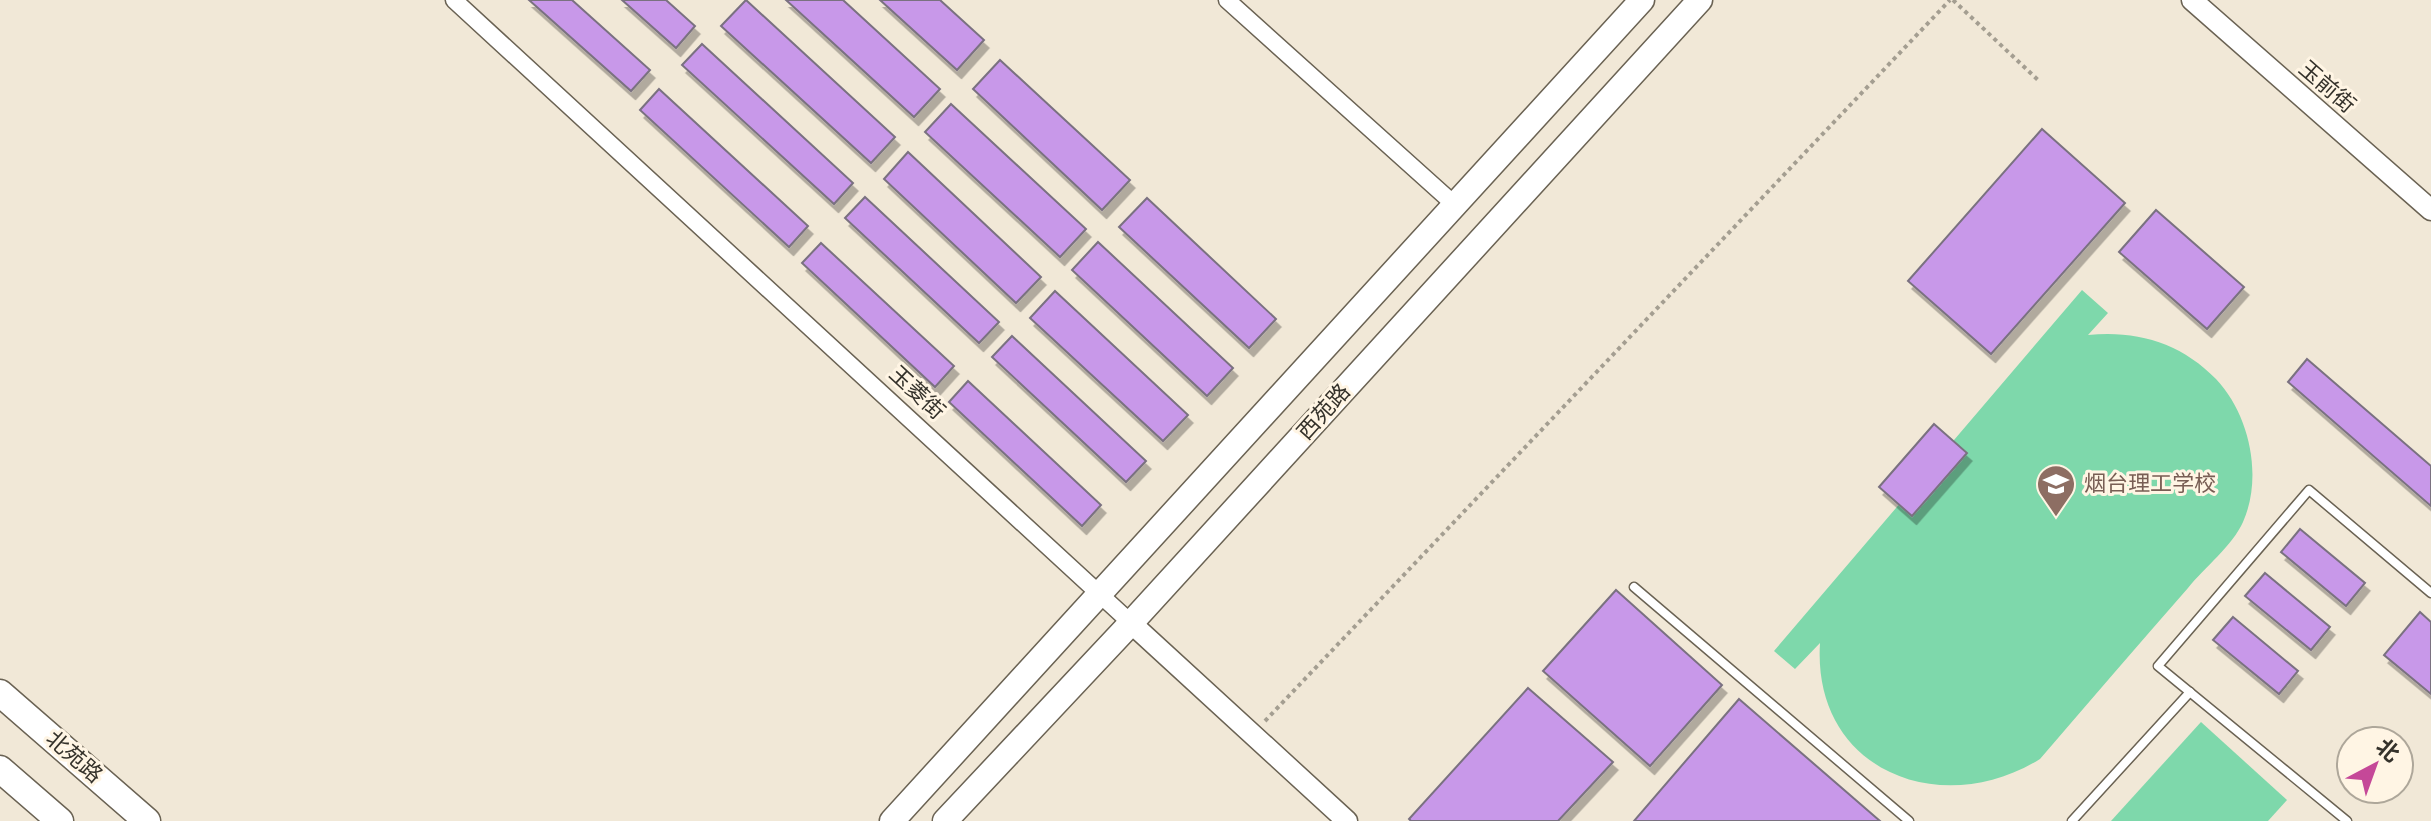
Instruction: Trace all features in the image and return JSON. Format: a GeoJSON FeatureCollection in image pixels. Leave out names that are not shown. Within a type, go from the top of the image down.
{"type":"FeatureCollection","features":[{"type":"Feature","properties":{"kind":"main road","name":"西苑路"},"geometry":{"type":"LineString","coordinates":[[892,821],[1642,0]]}},
{"type":"Feature","properties":{"kind":"main road","name":"西苑路"},"geometry":{"type":"LineString","coordinates":[[945,821],[1131,623],[1700,0]]}},
{"type":"Feature","properties":{"kind":"main road","name":"北苑路"},"geometry":{"type":"LineString","coordinates":[[0,693],[147,821]]}},
{"type":"Feature","properties":{"kind":"main road"},"geometry":{"type":"LineString","coordinates":[[0,769],[60,821]]}},
{"type":"Feature","properties":{"kind":"street","name":"玉菱街"},"geometry":{"type":"LineString","coordinates":[[454,0],[1347,821]]}},
{"type":"Feature","properties":{"kind":"street"},"geometry":{"type":"LineString","coordinates":[[1227,0],[1455,205]]}},
{"type":"Feature","properties":{"kind":"street","name":"玉前街"},"geometry":{"type":"LineString","coordinates":[[2192,0],[2431,210]]}},
{"type":"Feature","properties":{"kind":"lane"},"geometry":{"type":"LineString","coordinates":[[2347,821],[2158,666],[2309,490],[2431,593]]}},
{"type":"Feature","properties":{"kind":"lane"},"geometry":{"type":"LineString","coordinates":[[1634,587],[1909,821]]}},
{"type":"Feature","properties":{"kind":"lane"},"geometry":{"type":"LineString","coordinates":[[2072,821],[2190,692]]}},
{"type":"Feature","properties":{"kind":"path"},"geometry":{"type":"LineString","coordinates":[[1252,735],[1951,0],[2038,80]]}},
{"type":"Feature","properties":{"kind":"green space"},"geometry":{"type":"Polygon","coordinates":[[[2082,290],[2108,313],[2088,335],[2141,337],[2173,348],[2202,367],[2228,394],[2245,428],[2250,447],[2252,486],[2243,522],[2225,548],[2040,759],[2002,777],[1962,785],[1924,783],[1890,772],[1860,752],[1837,723],[1823,687],[1820,643],[1795,669],[1774,651],[2082,290]]]}},
{"type":"Feature","properties":{"kind":"green space"},"geometry":{"type":"Polygon","coordinates":[[[2201,722],[2287,800],[2268,821],[2111,821],[2201,722]]]}},
{"type":"Feature","properties":{"kind":"building"},"geometry":{"type":"Polygon","coordinates":[[[529,0],[572,0],[650,70],[631,91],[529,0]]]}},
{"type":"Feature","properties":{"kind":"building"},"geometry":{"type":"Polygon","coordinates":[[[622,0],[666,0],[695,26],[676,48],[622,0]]]}},
{"type":"Feature","properties":{"kind":"building"},"geometry":{"type":"Polygon","coordinates":[[[746,0],[895,137],[871,163],[721,26],[746,0]]]}},
{"type":"Feature","properties":{"kind":"building"},"geometry":{"type":"Polygon","coordinates":[[[786,0],[843,0],[940,89],[914,117],[786,0]]]}},
{"type":"Feature","properties":{"kind":"building"},"geometry":{"type":"Polygon","coordinates":[[[880,0],[940,0],[984,40],[957,70],[880,0]]]}},
{"type":"Feature","properties":{"kind":"building"},"geometry":{"type":"Polygon","coordinates":[[[702,44],[853,183],[834,204],[682,65],[702,44]]]}},
{"type":"Feature","properties":{"kind":"building"},"geometry":{"type":"Polygon","coordinates":[[[1000,60],[1130,180],[1102,210],[973,89],[1000,60]]]}},
{"type":"Feature","properties":{"kind":"building"},"geometry":{"type":"Polygon","coordinates":[[[659,89],[808,226],[789,247],[640,110],[659,89]]]}},
{"type":"Feature","properties":{"kind":"building"},"geometry":{"type":"Polygon","coordinates":[[[951,104],[1086,229],[1060,257],[925,132],[951,104]]]}},
{"type":"Feature","properties":{"kind":"building"},"geometry":{"type":"Polygon","coordinates":[[[2042,129],[2125,203],[1991,354],[1908,281],[2042,129]]]}},
{"type":"Feature","properties":{"kind":"building"},"geometry":{"type":"Polygon","coordinates":[[[908,152],[1041,277],[1016,303],[884,179],[908,152]]]}},
{"type":"Feature","properties":{"kind":"building"},"geometry":{"type":"Polygon","coordinates":[[[865,197],[999,322],[979,343],[845,218],[865,197]]]}},
{"type":"Feature","properties":{"kind":"building"},"geometry":{"type":"Polygon","coordinates":[[[1147,198],[1276,319],[1249,348],[1119,227],[1147,198]]]}},
{"type":"Feature","properties":{"kind":"building"},"geometry":{"type":"Polygon","coordinates":[[[2156,210],[2244,287],[2207,329],[2119,252],[2156,210]]]}},
{"type":"Feature","properties":{"kind":"building"},"geometry":{"type":"Polygon","coordinates":[[[1098,242],[1233,368],[1207,396],[1072,270],[1098,242]]]}},
{"type":"Feature","properties":{"kind":"building"},"geometry":{"type":"Polygon","coordinates":[[[821,243],[954,366],[935,387],[802,263],[821,243]]]}},
{"type":"Feature","properties":{"kind":"building"},"geometry":{"type":"Polygon","coordinates":[[[1055,291],[1188,415],[1163,441],[1030,318],[1055,291]]]}},
{"type":"Feature","properties":{"kind":"building"},"geometry":{"type":"Polygon","coordinates":[[[1012,336],[1146,461],[1126,482],[992,357],[1012,336]]]}},
{"type":"Feature","properties":{"kind":"building"},"geometry":{"type":"Polygon","coordinates":[[[2307,359],[2431,466],[2431,506],[2288,382],[2307,359]]]}},
{"type":"Feature","properties":{"kind":"building"},"geometry":{"type":"Polygon","coordinates":[[[968,381],[1101,505],[1082,526],[949,402],[968,381]]]}},
{"type":"Feature","properties":{"kind":"building"},"geometry":{"type":"Polygon","coordinates":[[[1934,424],[1967,453],[1912,516],[1879,487],[1934,424]]]}},
{"type":"Feature","properties":{"kind":"building"},"geometry":{"type":"Polygon","coordinates":[[[2300,529],[2365,583],[2346,606],[2281,552],[2300,529]]]}},
{"type":"Feature","properties":{"kind":"building"},"geometry":{"type":"Polygon","coordinates":[[[2265,573],[2330,627],[2311,650],[2245,596],[2265,573]]]}},
{"type":"Feature","properties":{"kind":"building"},"geometry":{"type":"Polygon","coordinates":[[[1616,590],[1722,685],[1650,766],[1543,671],[1616,590]]]}},
{"type":"Feature","properties":{"kind":"building"},"geometry":{"type":"Polygon","coordinates":[[[2420,612],[2431,622],[2431,694],[2384,655],[2420,612]]]}},
{"type":"Feature","properties":{"kind":"building"},"geometry":{"type":"Polygon","coordinates":[[[2233,617],[2298,671],[2279,694],[2213,640],[2233,617]]]}},
{"type":"Feature","properties":{"kind":"building"},"geometry":{"type":"Polygon","coordinates":[[[1528,688],[1613,762],[1558,821],[1411,821],[1409,819],[1528,688]]]}},
{"type":"Feature","properties":{"kind":"building"},"geometry":{"type":"Polygon","coordinates":[[[1739,699],[1880,821],[1634,821],[1739,699]]]}},
{"type":"Feature","properties":{"kind":"place","name":"烟台理工学校"},"geometry":{"type":"Point","coordinates":[2056,518]}}]}
